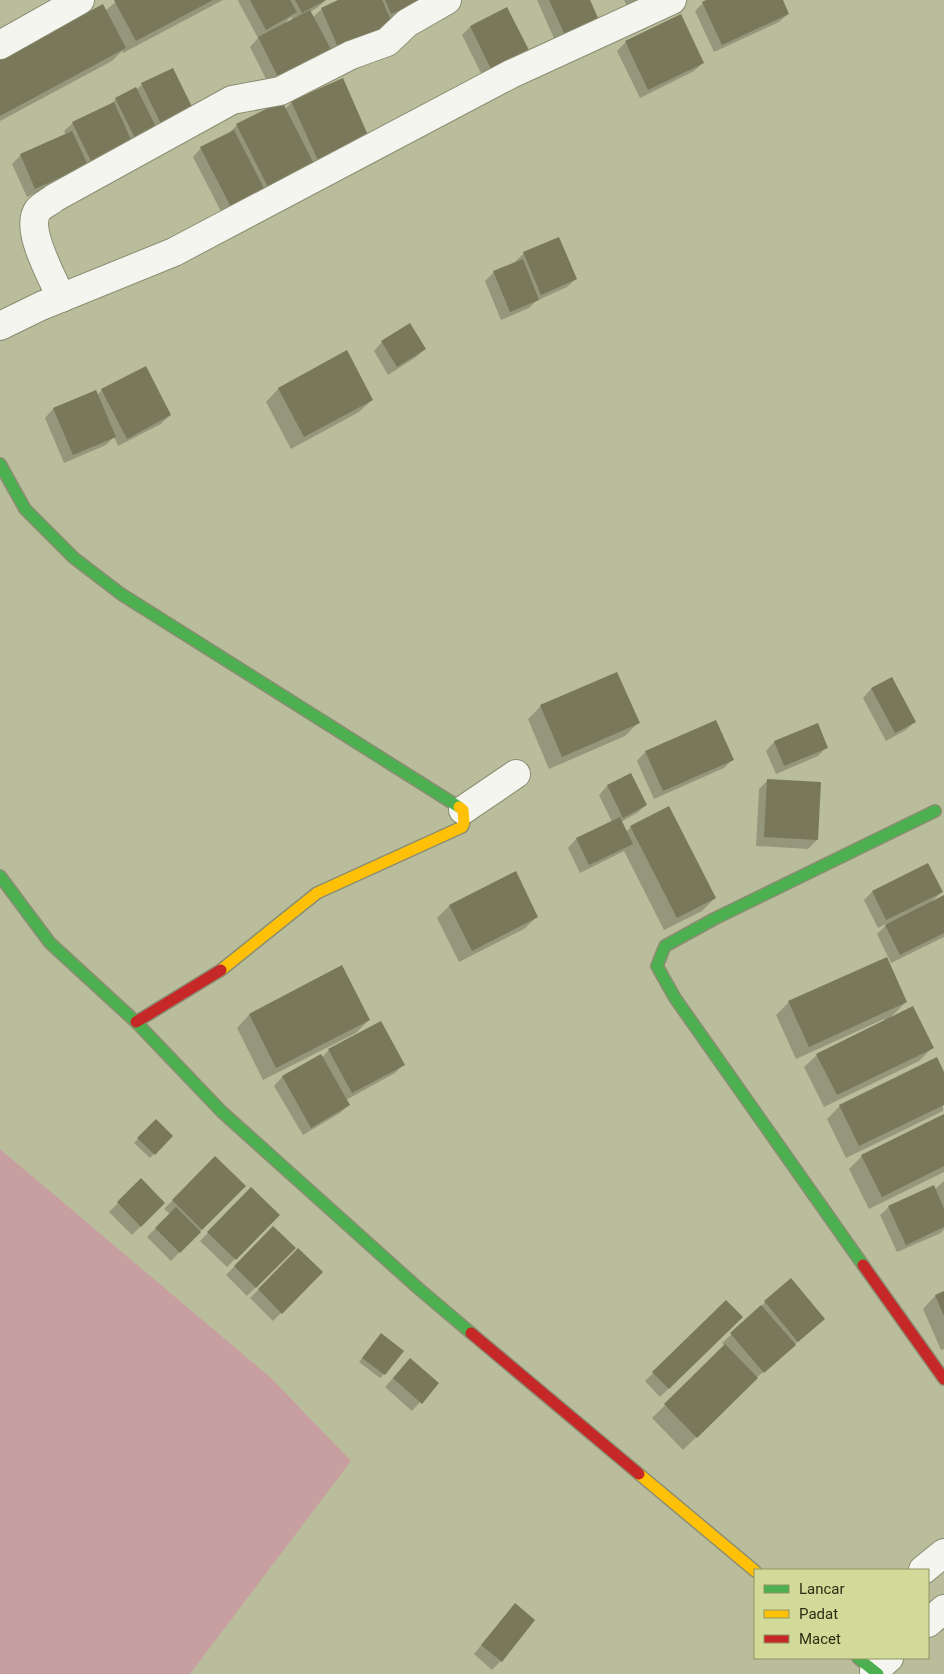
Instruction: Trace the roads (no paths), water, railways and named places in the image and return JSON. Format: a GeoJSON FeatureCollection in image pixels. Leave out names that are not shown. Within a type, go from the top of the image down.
{"type":"FeatureCollection","features":[{"type":"Feature","properties":{"kind":"main road"},"geometry":{"type":"LineString","coordinates":[[0,464],[25,509],[74,558],[121,594],[368,748],[463,810],[464,823],[462,827],[317,893],[220,971],[136,1022]]}},
{"type":"Feature","properties":{"kind":"main road"},"geometry":{"type":"LineString","coordinates":[[935,811],[714,919],[665,946],[656,966],[675,998],[944,1378]]}},
{"type":"Feature","properties":{"kind":"main road"},"geometry":{"type":"LineString","coordinates":[[0,876],[50,943],[136,1022],[222,1112],[418,1288],[754,1570]]}},
{"type":"Feature","properties":{"kind":"street"},"geometry":{"type":"LineString","coordinates":[[0,45],[80,0]]}},
{"type":"Feature","properties":{"kind":"street"},"geometry":{"type":"LineString","coordinates":[[61,298],[37,244],[35,222],[38,210],[54,198],[232,100],[280,91],[351,56],[387,42],[407,24],[447,0]]}},
{"type":"Feature","properties":{"kind":"street"},"geometry":{"type":"LineString","coordinates":[[0,326],[61,298],[174,252],[511,74],[672,0]]}},
{"type":"Feature","properties":{"kind":"street"},"geometry":{"type":"LineString","coordinates":[[463,810],[516,774]]}},
{"type":"Feature","properties":{"kind":"street"},"geometry":{"type":"LineString","coordinates":[[924,1569],[944,1553]]}},
{"type":"Feature","properties":{"kind":"street"},"geometry":{"type":"LineString","coordinates":[[929,1622],[944,1609]]}}]}
